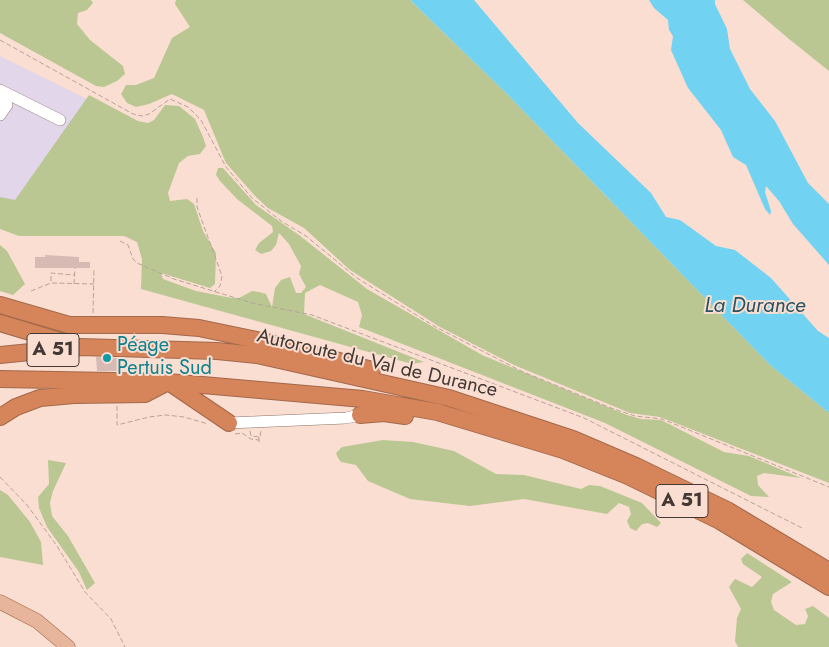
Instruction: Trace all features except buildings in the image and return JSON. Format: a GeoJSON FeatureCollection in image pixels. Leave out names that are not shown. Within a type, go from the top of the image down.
{"type":"FeatureCollection","features":[{"type":"Feature","properties":{"kind":"highway"},"geometry":{"type":"LineString","coordinates":[[0,305],[69,325],[174,325],[219,332],[355,365],[449,398]]}},
{"type":"Feature","properties":{"kind":"highway"},"geometry":{"type":"LineString","coordinates":[[0,323],[80,347]]}},
{"type":"Feature","properties":{"kind":"highway","name":"Autoroute du Val de Durance"},"geometry":{"type":"LineString","coordinates":[[0,355],[80,347],[187,348],[257,355],[449,398],[573,439],[636,466],[727,510],[829,571]]}},
{"type":"Feature","properties":{"kind":"highway","name":"Autoroute du Val de Durance"},"geometry":{"type":"LineString","coordinates":[[0,379],[168,382],[302,392],[405,405],[499,430],[563,450],[672,496],[763,545],[829,587]]}},
{"type":"Feature","properties":{"kind":"highway"},"geometry":{"type":"LineString","coordinates":[[0,417],[16,407],[40,398],[53,396],[149,394],[168,382],[230,429]]}},
{"type":"Feature","properties":{"kind":"highway"},"geometry":{"type":"LineString","coordinates":[[360,415],[384,413],[499,430]]}},
{"type":"Feature","properties":{"kind":"main road"},"geometry":{"type":"LineString","coordinates":[[0,602],[38,621],[66,647]]}},
{"type":"Feature","properties":{"kind":"main road"},"geometry":{"type":"LineString","coordinates":[[0,609],[22,619],[66,647]]}},
{"type":"Feature","properties":{"kind":"lane"},"geometry":{"type":"LineString","coordinates":[[0,90],[60,120]]}},
{"type":"Feature","properties":{"kind":"lane"},"geometry":{"type":"LineString","coordinates":[[0,101],[7,105],[0,115]]}},
{"type":"Feature","properties":{"kind":"lane"},"geometry":{"type":"LineString","coordinates":[[230,429],[360,415]]}},
{"type":"Feature","properties":{"kind":"path"},"geometry":{"type":"LineString","coordinates":[[0,40],[133,114],[142,116],[148,114],[170,99],[188,107],[202,120],[226,167],[252,198],[281,221],[306,236],[357,278],[442,331],[513,367],[611,408],[634,416],[662,420],[829,487]]}},
{"type":"Feature","properties":{"kind":"path"},"geometry":{"type":"LineString","coordinates":[[197,198],[197,207],[222,276],[220,286],[213,292]]}},
{"type":"Feature","properties":{"kind":"path"},"geometry":{"type":"LineString","coordinates":[[120,241],[128,245],[133,259],[137,263],[174,279],[252,303],[312,314],[584,418],[802,528]]}},
{"type":"Feature","properties":{"kind":"path"},"geometry":{"type":"LineString","coordinates":[[74,284],[75,268]]}},
{"type":"Feature","properties":{"kind":"path"},"geometry":{"type":"LineString","coordinates":[[93,318],[94,269]]}},
{"type":"Feature","properties":{"kind":"path"},"geometry":{"type":"LineString","coordinates":[[51,283],[51,273],[74,275]]}},
{"type":"Feature","properties":{"kind":"path"},"geometry":{"type":"LineString","coordinates":[[32,291],[51,283],[94,284]]}},
{"type":"Feature","properties":{"kind":"path"},"geometry":{"type":"LineString","coordinates":[[117,400],[117,425],[166,415],[184,417],[211,425]]}},
{"type":"Feature","properties":{"kind":"path"},"geometry":{"type":"LineString","coordinates":[[230,429],[259,441],[261,425]]}},
{"type":"Feature","properties":{"kind":"path"},"geometry":{"type":"LineString","coordinates":[[250,426],[251,436],[259,436]]}},
{"type":"Feature","properties":{"kind":"path"},"geometry":{"type":"LineString","coordinates":[[0,477],[27,505],[57,546],[84,592],[111,618],[125,647]]}},
{"type":"Feature","properties":{"kind":"shaded area"},"geometry":{"type":"Polygon","coordinates":[[[0,56],[91,101],[5,218],[0,218],[0,56]]]}},
{"type":"Feature","properties":{"kind":"green space"},"geometry":{"type":"Polygon","coordinates":[[[0,0],[91,0],[93,3],[87,10],[78,13],[77,24],[90,40],[123,66],[125,74],[117,81],[104,87],[96,86],[0,33],[0,0]]]}},
{"type":"Feature","properties":{"kind":"green space"},"geometry":{"type":"Polygon","coordinates":[[[176,0],[410,0],[506,93],[770,365],[829,413],[829,483],[660,417],[630,413],[514,365],[440,327],[350,270],[304,228],[268,208],[255,196],[226,163],[204,110],[172,94],[149,104],[136,107],[127,103],[121,94],[126,85],[136,85],[154,78],[172,38],[190,27],[175,4],[176,0]]]}},
{"type":"Feature","properties":{"kind":"green space"},"geometry":{"type":"Polygon","coordinates":[[[743,0],[829,0],[829,71],[789,39],[743,0]]]}},
{"type":"Feature","properties":{"kind":"green space"},"geometry":{"type":"Polygon","coordinates":[[[89,95],[138,121],[148,123],[154,120],[165,105],[179,106],[195,119],[203,137],[206,146],[200,154],[188,156],[179,163],[168,193],[170,201],[187,199],[194,204],[203,231],[216,253],[215,284],[210,288],[161,273],[163,279],[196,291],[232,298],[239,298],[252,291],[259,292],[266,294],[272,307],[275,288],[281,280],[290,277],[296,293],[301,293],[306,287],[299,274],[301,266],[289,244],[279,233],[276,245],[271,251],[261,254],[255,250],[259,243],[273,232],[272,226],[237,199],[220,181],[216,175],[218,168],[223,168],[256,205],[299,235],[367,289],[482,355],[627,415],[641,419],[661,420],[724,452],[749,456],[801,478],[764,473],[757,476],[758,485],[769,497],[751,496],[605,423],[359,327],[362,315],[358,302],[320,285],[305,293],[304,314],[424,362],[412,364],[141,289],[142,259],[137,242],[124,236],[19,236],[0,229],[0,197],[15,200],[89,95]]]}},
{"type":"Feature","properties":{"kind":"green space"},"geometry":{"type":"Polygon","coordinates":[[[0,245],[7,251],[25,284],[13,295],[0,291],[0,245]]]}},
{"type":"Feature","properties":{"kind":"green space"},"geometry":{"type":"Polygon","coordinates":[[[383,440],[413,442],[454,451],[496,474],[524,475],[581,489],[589,485],[600,486],[642,503],[661,523],[657,527],[648,523],[642,524],[636,531],[630,528],[627,521],[631,514],[629,507],[619,503],[607,514],[524,499],[470,506],[410,499],[368,481],[356,465],[341,462],[336,453],[342,447],[383,440]]]}},
{"type":"Feature","properties":{"kind":"green space"},"geometry":{"type":"Polygon","coordinates":[[[48,460],[66,463],[53,491],[50,503],[52,516],[68,536],[95,583],[87,590],[79,572],[47,527],[39,508],[38,497],[49,484],[48,460]]]}},
{"type":"Feature","properties":{"kind":"green space"},"geometry":{"type":"Polygon","coordinates":[[[0,490],[8,495],[30,522],[41,542],[43,565],[0,557],[0,490]]]}},
{"type":"Feature","properties":{"kind":"green space"},"geometry":{"type":"Polygon","coordinates":[[[747,553],[792,582],[773,594],[771,602],[774,610],[796,625],[805,624],[808,616],[805,609],[813,606],[829,618],[829,647],[738,647],[735,641],[737,618],[741,609],[729,587],[735,579],[752,587],[762,577],[743,564],[741,559],[747,553]]]}},
{"type":"Feature","properties":{"kind":"water","name":"La Durance"},"geometry":{"type":"Polygon","coordinates":[[[410,0],[474,0],[578,123],[651,193],[666,217],[680,220],[716,246],[735,250],[771,278],[818,331],[829,338],[829,413],[770,365],[506,93],[410,0]]]}},
{"type":"Feature","properties":{"kind":"water","name":"La Durance"},"geometry":{"type":"Polygon","coordinates":[[[649,0],[715,0],[715,4],[727,29],[730,49],[750,89],[775,121],[808,183],[829,204],[829,265],[793,224],[779,201],[766,186],[765,192],[771,211],[770,215],[765,209],[746,165],[733,157],[721,130],[688,88],[671,50],[673,36],[669,30],[668,20],[654,8],[649,0]]]}},
{"type":"Feature","properties":{"kind":"place","name":"Péage Pertuis Sud"},"geometry":{"type":"Point","coordinates":[107,358]}}]}
